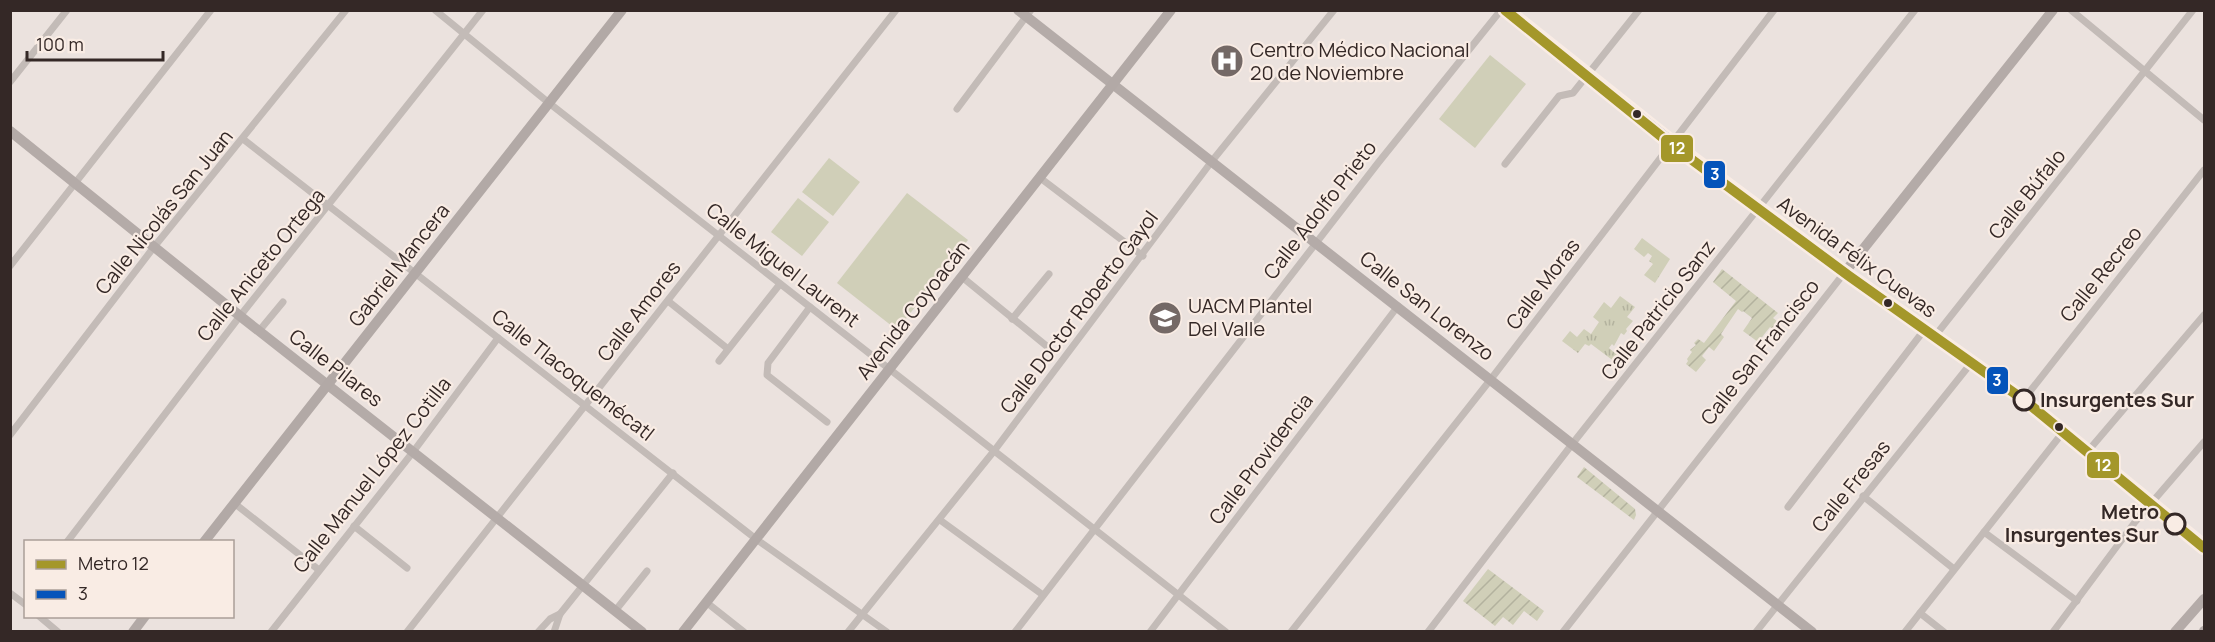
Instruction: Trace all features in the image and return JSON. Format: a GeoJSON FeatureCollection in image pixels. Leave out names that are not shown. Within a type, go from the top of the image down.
{"type":"FeatureCollection","features":[{"type":"Feature","properties":{"kind":"main road","name":"Gabriel Mancera"},"geometry":{"type":"LineString","coordinates":[[206,540],[622,10]]}},
{"type":"Feature","properties":{"kind":"main road","name":"Avenida Coyoacán"},"geometry":{"type":"LineString","coordinates":[[683,632],[1171,10]]}},
{"type":"Feature","properties":{"kind":"main road","name":"Avenida Félix Cuevas"},"geometry":{"type":"LineString","coordinates":[[1506,10],[1672,143],[1845,272],[1972,362]]}},
{"type":"Feature","properties":{"kind":"main road"},"geometry":{"type":"LineString","coordinates":[[1972,362],[2024,399],[2205,546]]}},
{"type":"Feature","properties":{"kind":"main road"},"geometry":{"type":"LineString","coordinates":[[133,632],[144,618]]}},
{"type":"Feature","properties":{"kind":"street"},"geometry":{"type":"LineString","coordinates":[[10,82],[68,10]]}},
{"type":"Feature","properties":{"kind":"street"},"geometry":{"type":"LineString","coordinates":[[10,266],[211,10]]}},
{"type":"Feature","properties":{"kind":"street","name":"Calle Nicolás San Juan"},"geometry":{"type":"LineString","coordinates":[[10,435],[154,247],[346,10]]}},
{"type":"Feature","properties":{"kind":"street","name":"Calle Miguel Laurent"},"geometry":{"type":"LineString","coordinates":[[435,10],[718,236],[1226,632]]}},
{"type":"Feature","properties":{"kind":"street","name":"Calle Aniceto Ortega"},"geometry":{"type":"LineString","coordinates":[[69,540],[240,316],[483,10]]}},
{"type":"Feature","properties":{"kind":"street","name":"Calle Amores"},"geometry":{"type":"LineString","coordinates":[[407,632],[896,10]]}},
{"type":"Feature","properties":{"kind":"street","name":"Calle Doctor Roberto Gayol"},"geometry":{"type":"LineString","coordinates":[[848,632],[994,451],[1143,256],[1212,161],[1334,10]]}},
{"type":"Feature","properties":{"kind":"street","name":"Calle Adolfo Prieto"},"geometry":{"type":"LineString","coordinates":[[1015,632],[1403,130],[1501,10]]}},
{"type":"Feature","properties":{"kind":"street"},"geometry":{"type":"LineString","coordinates":[[1505,164],[1559,96],[1573,93],[1588,76],[1639,10]]}},
{"type":"Feature","properties":{"kind":"street","name":"Calle Moras"},"geometry":{"type":"LineString","coordinates":[[1291,632],[1491,379],[1773,10]]}},
{"type":"Feature","properties":{"kind":"street","name":"Calle Patricio Sanz"},"geometry":{"type":"LineString","coordinates":[[1428,632],[1573,443],[1915,10]]}},
{"type":"Feature","properties":{"kind":"street","name":"Calle San Francisco"},"geometry":{"type":"LineString","coordinates":[[1563,632],[2053,10]]}},
{"type":"Feature","properties":{"kind":"street"},"geometry":{"type":"LineString","coordinates":[[2071,10],[2204,120]]}},
{"type":"Feature","properties":{"kind":"street","name":"Calle Búfalo"},"geometry":{"type":"LineString","coordinates":[[1935,336],[2193,10]]}},
{"type":"Feature","properties":{"kind":"street"},"geometry":{"type":"LineString","coordinates":[[957,109],[1025,13]]}},
{"type":"Feature","properties":{"kind":"street","name":"Calle San Lorenzo"},"geometry":{"type":"LineString","coordinates":[[1025,13],[1812,632]]}},
{"type":"Feature","properties":{"kind":"street","name":"Calle Pilares"},"geometry":{"type":"LineString","coordinates":[[10,131],[240,316],[642,632]]}},
{"type":"Feature","properties":{"kind":"street","name":"Calle Tlacoquemécatl"},"geometry":{"type":"LineString","coordinates":[[243,139],[756,539],[887,632]]}},
{"type":"Feature","properties":{"kind":"street","name":"Calle Recreo"},"geometry":{"type":"LineString","coordinates":[[2024,399],[2205,170]]}},
{"type":"Feature","properties":{"kind":"street"},"geometry":{"type":"LineString","coordinates":[[1039,177],[1143,256]]}},
{"type":"Feature","properties":{"kind":"street"},"geometry":{"type":"LineString","coordinates":[[1012,319],[1049,274]]}},
{"type":"Feature","properties":{"kind":"street"},"geometry":{"type":"LineString","coordinates":[[962,277],[1049,348]]}},
{"type":"Feature","properties":{"kind":"street"},"geometry":{"type":"LineString","coordinates":[[719,362],[780,284]]}},
{"type":"Feature","properties":{"kind":"street"},"geometry":{"type":"LineString","coordinates":[[668,301],[728,350]]}},
{"type":"Feature","properties":{"kind":"street"},"geometry":{"type":"LineString","coordinates":[[259,331],[283,302]]}},
{"type":"Feature","properties":{"kind":"street","name":"Calle Providencia"},"geometry":{"type":"LineString","coordinates":[[1150,632],[1398,306]]}},
{"type":"Feature","properties":{"kind":"street"},"geometry":{"type":"LineString","coordinates":[[810,307],[768,363],[766,372],[827,422]]}},
{"type":"Feature","properties":{"kind":"street"},"geometry":{"type":"LineString","coordinates":[[2088,451],[2205,315]]}},
{"type":"Feature","properties":{"kind":"street"},"geometry":{"type":"LineString","coordinates":[[1788,507],[1925,328]]}},
{"type":"Feature","properties":{"kind":"street","name":"Calle Manuel López Cotilla"},"geometry":{"type":"LineString","coordinates":[[271,632],[413,452],[498,338]]}},
{"type":"Feature","properties":{"kind":"street","name":"Calle Fresas"},"geometry":{"type":"LineString","coordinates":[[1756,632],[1972,362]]}},
{"type":"Feature","properties":{"kind":"street"},"geometry":{"type":"LineString","coordinates":[[1905,632],[2064,431]]}},
{"type":"Feature","properties":{"kind":"street"},"geometry":{"type":"LineString","coordinates":[[2054,632],[2151,503],[2205,442]]}},
{"type":"Feature","properties":{"kind":"street"},"geometry":{"type":"LineString","coordinates":[[554,632],[560,614],[673,473]]}},
{"type":"Feature","properties":{"kind":"street"},"geometry":{"type":"LineString","coordinates":[[1863,496],[1954,569]]}},
{"type":"Feature","properties":{"kind":"street"},"geometry":{"type":"LineString","coordinates":[[234,503],[320,570]]}},
{"type":"Feature","properties":{"kind":"street"},"geometry":{"type":"LineString","coordinates":[[940,520],[1043,596]]}},
{"type":"Feature","properties":{"kind":"street"},"geometry":{"type":"LineString","coordinates":[[354,526],[407,568]]}},
{"type":"Feature","properties":{"kind":"street"},"geometry":{"type":"LineString","coordinates":[[1984,532],[2077,601]]}},
{"type":"Feature","properties":{"kind":"street"},"geometry":{"type":"LineString","coordinates":[[615,611],[647,571]]}},
{"type":"Feature","properties":{"kind":"street"},"geometry":{"type":"LineString","coordinates":[[10,593],[24,600]]}},
{"type":"Feature","properties":{"kind":"street"},"geometry":{"type":"LineString","coordinates":[[2175,632],[2205,599]]}},
{"type":"Feature","properties":{"kind":"street"},"geometry":{"type":"LineString","coordinates":[[706,602],[744,632]]}},
{"type":"Feature","properties":{"kind":"street"},"geometry":{"type":"LineString","coordinates":[[1920,613],[1944,632]]}},
{"type":"Feature","properties":{"kind":"street"},"geometry":{"type":"LineString","coordinates":[[538,632],[550,619],[560,614]]}},
{"type":"Feature","properties":{"kind":"street"},"geometry":{"type":"LineString","coordinates":[[41,618],[58,632]]}},
{"type":"Feature","properties":{"kind":"green space"},"geometry":{"type":"Polygon","coordinates":[[[1490,55],[1526,84],[1475,148],[1439,119],[1490,55]]]}},
{"type":"Feature","properties":{"kind":"green space"},"geometry":{"type":"Polygon","coordinates":[[[829,158],[860,182],[833,216],[802,192],[829,158]]]}},
{"type":"Feature","properties":{"kind":"green space"},"geometry":{"type":"Polygon","coordinates":[[[907,193],[968,240],[897,330],[837,283],[907,193]]]}},
{"type":"Feature","properties":{"kind":"green space"},"geometry":{"type":"Polygon","coordinates":[[[798,198],[829,222],[802,256],[771,232],[798,198]]]}},
{"type":"Feature","properties":{"kind":"green space"},"geometry":{"type":"Polygon","coordinates":[[[1642,238],[1670,259],[1655,283],[1644,275],[1653,264],[1649,261],[1652,256],[1648,253],[1644,257],[1634,249],[1642,238]]]}},
{"type":"Feature","properties":{"kind":"green space"},"geometry":{"type":"Polygon","coordinates":[[[1722,269],[1778,313],[1773,318],[1781,324],[1775,331],[1770,327],[1758,342],[1743,331],[1752,318],[1738,309],[1721,334],[1724,337],[1714,351],[1709,347],[1702,356],[1706,360],[1696,372],[1686,364],[1692,352],[1690,350],[1696,345],[1694,343],[1698,339],[1704,343],[1736,301],[1713,282],[1722,269]]]}},
{"type":"Feature","properties":{"kind":"green space"},"geometry":{"type":"Polygon","coordinates":[[[1620,296],[1635,307],[1627,317],[1633,321],[1626,329],[1627,331],[1624,335],[1621,333],[1614,346],[1612,344],[1609,348],[1623,360],[1619,365],[1591,344],[1589,346],[1585,344],[1578,353],[1562,341],[1570,331],[1577,337],[1584,329],[1591,334],[1599,322],[1593,317],[1604,302],[1611,308],[1620,296]]]}},
{"type":"Feature","properties":{"kind":"green space"},"geometry":{"type":"Polygon","coordinates":[[[1584,467],[1635,509],[1634,520],[1577,477],[1584,467]]]}},
{"type":"Feature","properties":{"kind":"green space"},"geometry":{"type":"Polygon","coordinates":[[[1488,569],[1544,611],[1537,621],[1524,611],[1513,625],[1503,617],[1495,626],[1463,601],[1488,569]]]}},
{"type":"Feature","properties":{"kind":"metro line","name":"12"},"geometry":{"type":"LineString","coordinates":[[1505,10],[1672,145],[1849,276],[2024,400],[2204,548]]}},
{"type":"Feature","properties":{"kind":"transit line","name":"3"},"geometry":{"type":"LineString","coordinates":[[1507,10],[1689,155],[1845,272],[2024,399],[2204,546]]}},
{"type":"Feature","properties":{"kind":"place","name":"Centro Médico Nacional 20 de Noviembre"},"geometry":{"type":"Point","coordinates":[1227,61]}},
{"type":"Feature","properties":{"kind":"place","name":"UACM Plantel Del Valle"},"geometry":{"type":"Point","coordinates":[1165,318]}},
{"type":"Feature","properties":{"kind":"place","name":"Insurgentes Sur"},"geometry":{"type":"Point","coordinates":[2024,400]}},
{"type":"Feature","properties":{"kind":"place","name":"Metro Insurgentes Sur"},"geometry":{"type":"Point","coordinates":[2175,524]}}]}
